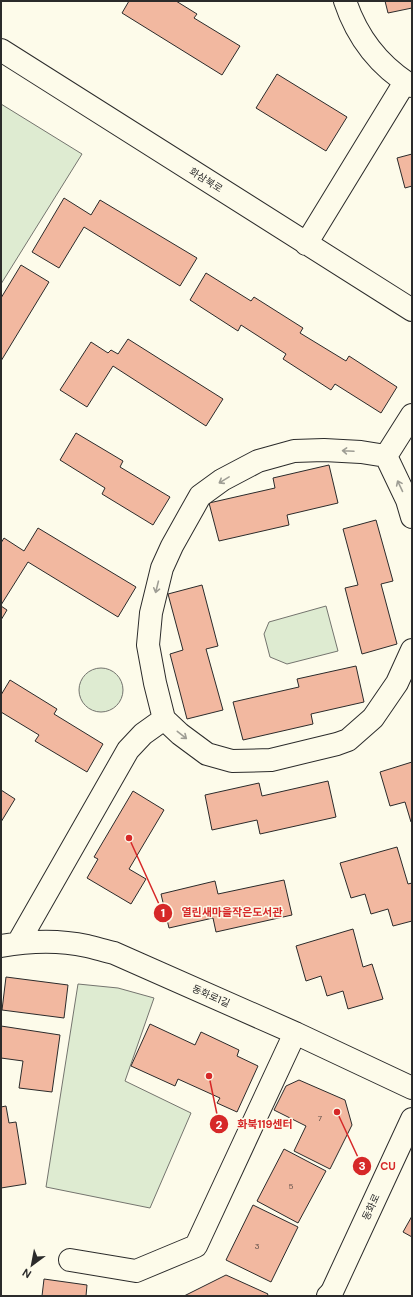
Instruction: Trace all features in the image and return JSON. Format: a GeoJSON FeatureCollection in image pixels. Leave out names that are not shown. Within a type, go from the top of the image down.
{"type":"FeatureCollection","features":[{"type":"Feature","properties":{"kind":"street"},"geometry":{"type":"LineString","coordinates":[[306,244],[409,84],[380,62],[365,44],[354,24],[345,1]]}},
{"type":"Feature","properties":{"kind":"street","name":"화삼북로"},"geometry":{"type":"LineString","coordinates":[[1,50],[412,310]]}},
{"type":"Feature","properties":{"kind":"street"},"geometry":{"type":"LineString","coordinates":[[386,456],[412,415]]}},
{"type":"Feature","properties":{"kind":"street"},"geometry":{"type":"LineString","coordinates":[[386,456],[361,452],[331,450],[294,452],[258,461],[222,480],[200,496],[172,546],[162,568],[151,613],[148,645],[164,719],[180,734],[207,754],[232,761],[271,760],[348,740],[373,718],[397,683],[412,650]]}},
{"type":"Feature","properties":{"kind":"street"},"geometry":{"type":"LineString","coordinates":[[386,456],[407,500],[412,517]]}},
{"type":"Feature","properties":{"kind":"street"},"geometry":{"type":"LineString","coordinates":[[9,944],[128,750],[143,734],[164,719]]}},
{"type":"Feature","properties":{"kind":"street","name":"동화로1길"},"geometry":{"type":"LineString","coordinates":[[9,944],[43,941],[87,946],[114,954],[295,1033],[412,1088]]}},
{"type":"Feature","properties":{"kind":"street"},"geometry":{"type":"LineString","coordinates":[[70,1260],[136,1271],[196,1246],[295,1033]]}},
{"type":"Feature","properties":{"kind":"street","name":"동화로"},"geometry":{"type":"LineString","coordinates":[[330,1295],[412,1119]]}},
{"type":"Feature","properties":{"kind":"green space"},"geometry":{"type":"Polygon","coordinates":[[[1,104],[82,154],[1,284],[1,104]]]}},
{"type":"Feature","properties":{"kind":"green space"},"geometry":{"type":"Polygon","coordinates":[[[326,606],[338,651],[287,664],[270,657],[264,634],[269,622],[326,606]]]}},
{"type":"Feature","properties":{"kind":"green space"},"geometry":{"type":"Polygon","coordinates":[[[97,668],[105,668],[117,674],[123,686],[123,694],[117,706],[105,712],[97,712],[85,706],[79,694],[79,686],[85,674],[97,668]]]}},
{"type":"Feature","properties":{"kind":"green space"},"geometry":{"type":"Polygon","coordinates":[[[78,984],[118,988],[154,998],[125,1081],[191,1113],[150,1208],[46,1187],[78,984]]]}},
{"type":"Feature","properties":{"kind":"building"},"geometry":{"type":"Polygon","coordinates":[[[129,1],[176,1],[197,14],[194,18],[240,46],[222,75],[122,13],[129,1]]]}},
{"type":"Feature","properties":{"kind":"building"},"geometry":{"type":"Polygon","coordinates":[[[385,1],[412,1],[412,8],[388,13],[385,1]]]}},
{"type":"Feature","properties":{"kind":"building"},"geometry":{"type":"Polygon","coordinates":[[[277,74],[347,117],[326,151],[256,108],[277,74]]]}},
{"type":"Feature","properties":{"kind":"building"},"geometry":{"type":"Polygon","coordinates":[[[412,154],[412,186],[405,188],[397,158],[412,154]]]}},
{"type":"Feature","properties":{"kind":"building"},"geometry":{"type":"Polygon","coordinates":[[[64,198],[91,215],[100,200],[197,258],[180,286],[84,227],[59,268],[32,252],[64,198]]]}},
{"type":"Feature","properties":{"kind":"building"},"geometry":{"type":"Polygon","coordinates":[[[21,265],[49,282],[1,361],[1,298],[21,265]]]}},
{"type":"Feature","properties":{"kind":"building"},"geometry":{"type":"Polygon","coordinates":[[[206,273],[251,301],[254,297],[303,328],[300,333],[346,361],[349,356],[397,387],[381,413],[335,384],[331,390],[283,359],[286,354],[241,325],[238,331],[190,300],[206,273]]]}},
{"type":"Feature","properties":{"kind":"building"},"geometry":{"type":"Polygon","coordinates":[[[128,339],[223,399],[206,426],[113,366],[87,407],[60,390],[91,342],[108,353],[111,350],[118,354],[128,339]]]}},
{"type":"Feature","properties":{"kind":"building"},"geometry":{"type":"Polygon","coordinates":[[[76,433],[123,461],[120,467],[170,497],[153,525],[102,494],[105,488],[60,460],[76,433]]]}},
{"type":"Feature","properties":{"kind":"building"},"geometry":{"type":"Polygon","coordinates":[[[329,465],[338,503],[287,515],[289,525],[219,541],[209,503],[275,488],[273,478],[329,465]]]}},
{"type":"Feature","properties":{"kind":"building"},"geometry":{"type":"Polygon","coordinates":[[[376,520],[393,581],[381,584],[397,644],[362,654],[345,588],[358,585],[343,529],[376,520]]]}},
{"type":"Feature","properties":{"kind":"building"},"geometry":{"type":"Polygon","coordinates":[[[38,528],[136,587],[118,617],[28,562],[1,605],[1,543],[4,538],[24,551],[38,528]]]}},
{"type":"Feature","properties":{"kind":"building"},"geometry":{"type":"Polygon","coordinates":[[[202,585],[218,646],[206,649],[223,710],[187,719],[170,654],[183,650],[168,594],[202,585]]]}},
{"type":"Feature","properties":{"kind":"building"},"geometry":{"type":"Polygon","coordinates":[[[1,606],[7,610],[1,620],[1,606]]]}},
{"type":"Feature","properties":{"kind":"building"},"geometry":{"type":"Polygon","coordinates":[[[356,666],[364,702],[311,714],[313,724],[243,740],[233,702],[299,687],[297,679],[356,666]]]}},
{"type":"Feature","properties":{"kind":"building"},"geometry":{"type":"Polygon","coordinates":[[[10,680],[57,709],[54,714],[103,744],[87,772],[35,741],[39,735],[1,712],[1,695],[10,680]]]}},
{"type":"Feature","properties":{"kind":"building"},"geometry":{"type":"Polygon","coordinates":[[[412,762],[411,822],[405,802],[390,806],[380,772],[412,762]]]}},
{"type":"Feature","properties":{"kind":"building"},"geometry":{"type":"Polygon","coordinates":[[[328,781],[336,817],[260,834],[257,820],[212,830],[205,795],[259,783],[262,796],[328,781]]]}},
{"type":"Feature","properties":{"kind":"building"},"geometry":{"type":"Polygon","coordinates":[[[1,790],[15,799],[1,822],[1,790]]]}},
{"type":"Feature","properties":{"kind":"building"},"geometry":{"type":"Polygon","coordinates":[[[133,791],[164,810],[129,869],[146,879],[131,904],[87,878],[98,859],[94,857],[133,791]]]}},
{"type":"Feature","properties":{"kind":"building"},"geometry":{"type":"Polygon","coordinates":[[[397,847],[408,884],[412,883],[412,921],[393,926],[388,909],[371,914],[365,894],[351,898],[340,863],[397,847]]]}},
{"type":"Feature","properties":{"kind":"building"},"geometry":{"type":"Polygon","coordinates":[[[284,880],[292,915],[216,932],[213,918],[169,928],[161,894],[215,881],[218,894],[284,880]]]}},
{"type":"Feature","properties":{"kind":"building"},"geometry":{"type":"Polygon","coordinates":[[[353,929],[363,967],[372,964],[383,999],[348,1009],[343,991],[327,996],[321,976],[306,981],[296,946],[353,929]]]}},
{"type":"Feature","properties":{"kind":"building"},"geometry":{"type":"Polygon","coordinates":[[[6,977],[68,985],[64,1018],[2,1010],[6,977]]]}},
{"type":"Feature","properties":{"kind":"building"},"geometry":{"type":"Polygon","coordinates":[[[150,1024],[195,1045],[201,1032],[239,1050],[237,1056],[258,1066],[237,1112],[217,1103],[220,1098],[178,1079],[175,1086],[131,1066],[150,1024]]]}},
{"type":"Feature","properties":{"kind":"building"},"geometry":{"type":"Polygon","coordinates":[[[1,1026],[60,1035],[52,1092],[19,1088],[23,1061],[1,1058],[1,1026]]]}},
{"type":"Feature","properties":{"kind":"building"},"geometry":{"type":"Polygon","coordinates":[[[299,1080],[345,1100],[352,1125],[330,1169],[294,1151],[306,1126],[274,1110],[286,1086],[299,1080]]]}},
{"type":"Feature","properties":{"kind":"building"},"geometry":{"type":"Polygon","coordinates":[[[6,1106],[9,1123],[16,1122],[26,1184],[1,1188],[1,1107],[6,1106]]]}},
{"type":"Feature","properties":{"kind":"building"},"geometry":{"type":"Polygon","coordinates":[[[284,1149],[326,1171],[298,1223],[257,1201],[284,1149]]]}},
{"type":"Feature","properties":{"kind":"building"},"geometry":{"type":"Polygon","coordinates":[[[253,1205],[298,1227],[271,1282],[226,1260],[253,1205]]]}},
{"type":"Feature","properties":{"kind":"building"},"geometry":{"type":"Polygon","coordinates":[[[412,1216],[412,1237],[403,1232],[412,1216]]]}},
{"type":"Feature","properties":{"kind":"building"},"geometry":{"type":"Polygon","coordinates":[[[226,1275],[268,1294],[267,1296],[184,1296],[226,1275]]]}},
{"type":"Feature","properties":{"kind":"building"},"geometry":{"type":"Polygon","coordinates":[[[44,1279],[87,1285],[86,1296],[42,1296],[44,1279]]]}},
{"type":"Feature","properties":{"kind":"place","name":"열린새마을작은도서관"},"geometry":{"type":"Point","coordinates":[129,838]}},
{"type":"Feature","properties":{"kind":"place","name":"화북119센터"},"geometry":{"type":"Point","coordinates":[209,1076]}},
{"type":"Feature","properties":{"kind":"place","name":"CU"},"geometry":{"type":"Point","coordinates":[337,1112]}}]}
